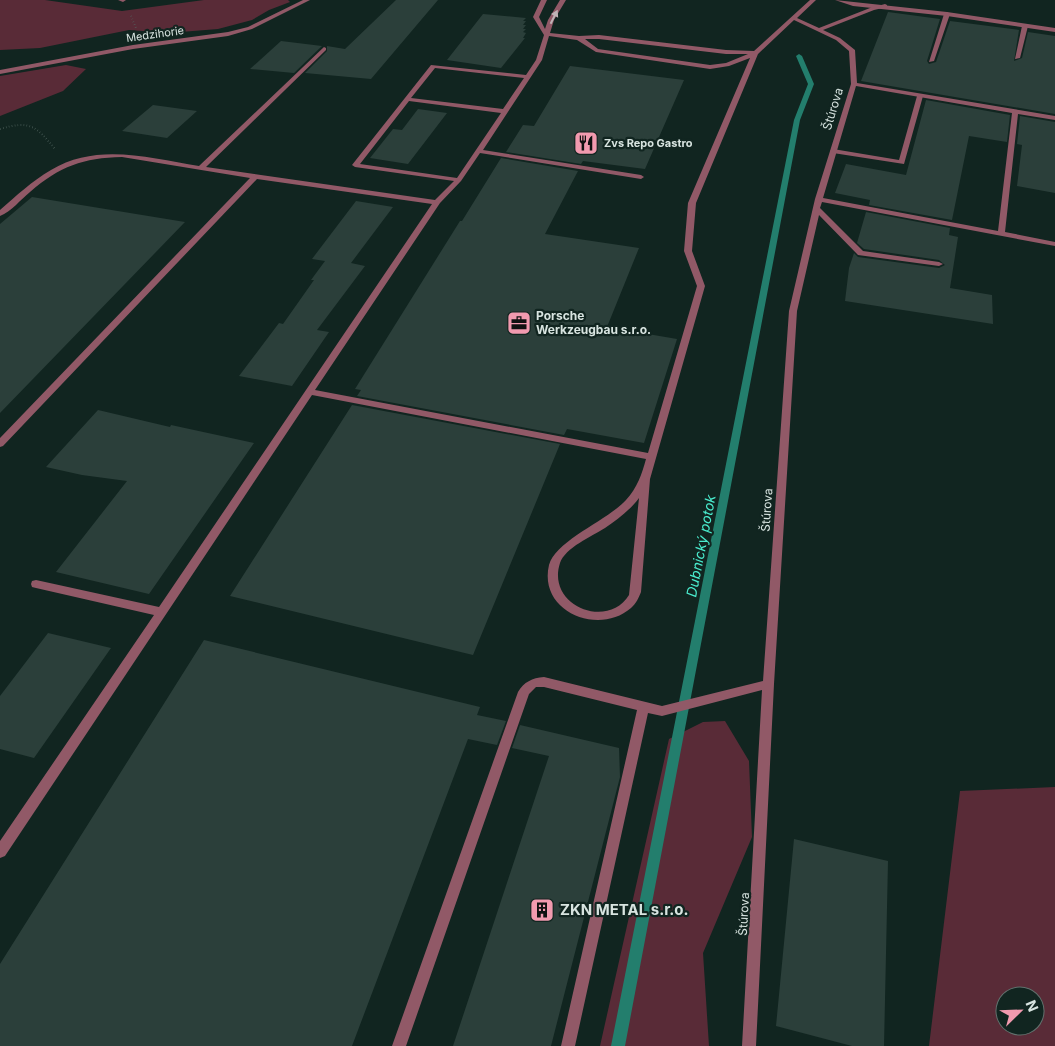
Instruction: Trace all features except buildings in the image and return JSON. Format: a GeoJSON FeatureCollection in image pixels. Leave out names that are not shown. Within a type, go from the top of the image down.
{"type":"FeatureCollection","features":[{"type":"Feature","properties":{"kind":"street","name":"Medzihorie"},"geometry":{"type":"LineString","coordinates":[[0,72],[133,47],[228,34],[250,28],[308,0]]}},
{"type":"Feature","properties":{"kind":"street"},"geometry":{"type":"LineString","coordinates":[[544,0],[535,15],[535,20],[546,34],[579,38],[599,37],[726,52],[754,53]]}},
{"type":"Feature","properties":{"kind":"street"},"geometry":{"type":"LineString","coordinates":[[0,852],[437,202],[459,180],[539,60],[551,20],[563,0]]}},
{"type":"Feature","properties":{"kind":"street"},"geometry":{"type":"LineString","coordinates":[[579,38],[596,50],[710,67],[731,64],[754,53],[813,0]]}},
{"type":"Feature","properties":{"kind":"street"},"geometry":{"type":"LineString","coordinates":[[838,0],[853,4],[885,6],[1055,30]]}},
{"type":"Feature","properties":{"kind":"street"},"geometry":{"type":"LineString","coordinates":[[818,30],[872,9],[885,6]]}},
{"type":"Feature","properties":{"kind":"street"},"geometry":{"type":"LineString","coordinates":[[931,61],[947,14]]}},
{"type":"Feature","properties":{"kind":"street","name":"Štúrova"},"geometry":{"type":"LineString","coordinates":[[749,1046],[768,684],[793,311],[818,210],[819,199],[854,84],[852,50],[838,39],[793,18]]}},
{"type":"Feature","properties":{"kind":"street"},"geometry":{"type":"LineString","coordinates":[[1017,58],[1025,26]]}},
{"type":"Feature","properties":{"kind":"street"},"geometry":{"type":"LineString","coordinates":[[202,167],[324,49]]}},
{"type":"Feature","properties":{"kind":"street"},"geometry":{"type":"LineString","coordinates":[[646,479],[628,505],[605,523],[571,543],[555,561],[551,581],[556,596],[569,608],[588,615],[611,614],[628,605],[636,592],[646,479],[701,286],[688,251],[692,203],[754,53]]}},
{"type":"Feature","properties":{"kind":"street"},"geometry":{"type":"LineString","coordinates":[[459,180],[356,165],[433,66],[527,77]]}},
{"type":"Feature","properties":{"kind":"street"},"geometry":{"type":"LineString","coordinates":[[854,84],[1055,118]]}},
{"type":"Feature","properties":{"kind":"street"},"geometry":{"type":"LineString","coordinates":[[833,151],[902,163],[920,96]]}},
{"type":"Feature","properties":{"kind":"street"},"geometry":{"type":"LineString","coordinates":[[407,99],[504,111]]}},
{"type":"Feature","properties":{"kind":"street"},"geometry":{"type":"LineString","coordinates":[[1001,233],[1015,112]]}},
{"type":"Feature","properties":{"kind":"street"},"geometry":{"type":"LineString","coordinates":[[478,151],[641,177]]}},
{"type":"Feature","properties":{"kind":"street"},"geometry":{"type":"LineString","coordinates":[[0,214],[52,170],[80,158],[103,154],[122,155],[254,177],[437,202]]}},
{"type":"Feature","properties":{"kind":"street"},"geometry":{"type":"LineString","coordinates":[[0,444],[254,177]]}},
{"type":"Feature","properties":{"kind":"street"},"geometry":{"type":"LineString","coordinates":[[819,199],[1055,244]]}},
{"type":"Feature","properties":{"kind":"street"},"geometry":{"type":"LineString","coordinates":[[818,210],[861,253],[939,264]]}},
{"type":"Feature","properties":{"kind":"street"},"geometry":{"type":"LineString","coordinates":[[309,392],[652,457]]}},
{"type":"Feature","properties":{"kind":"street"},"geometry":{"type":"LineString","coordinates":[[36,584],[161,612]]}},
{"type":"Feature","properties":{"kind":"street"},"geometry":{"type":"LineString","coordinates":[[399,1046],[521,701],[528,687],[532,684],[544,682],[662,711],[768,684]]}},
{"type":"Feature","properties":{"kind":"street"},"geometry":{"type":"LineString","coordinates":[[568,1046],[644,706]]}},
{"type":"Feature","properties":{"kind":"path"},"geometry":{"type":"LineString","coordinates":[[122,0],[135,23],[137,33],[133,47]]}},
{"type":"Feature","properties":{"kind":"path"},"geometry":{"type":"LineString","coordinates":[[0,129],[22,123],[34,125],[66,163]]}},
{"type":"Feature","properties":{"kind":"shaded area"},"geometry":{"type":"Polygon","coordinates":[[[0,0],[45,0],[122,11],[204,0],[288,0],[290,2],[269,10],[252,20],[218,29],[168,33],[129,30],[40,48],[0,50],[0,0]]]}},
{"type":"Feature","properties":{"kind":"shaded area"},"geometry":{"type":"Polygon","coordinates":[[[66,65],[86,69],[63,91],[0,116],[0,76],[66,65]]]}},
{"type":"Feature","properties":{"kind":"shaded area"},"geometry":{"type":"Polygon","coordinates":[[[725,721],[749,761],[752,837],[703,953],[709,1046],[600,1046],[669,739],[703,722],[725,721]]]}},
{"type":"Feature","properties":{"kind":"shaded area"},"geometry":{"type":"Polygon","coordinates":[[[1055,787],[1055,1046],[929,1046],[960,791],[1055,787]]]}},
{"type":"Feature","properties":{"kind":"waterway","name":"Dubnický potok"},"geometry":{"type":"LineString","coordinates":[[618,1046],[797,120],[811,84],[799,56]]}},
{"type":"Feature","properties":{"kind":"place","name":"Zvs Repo Gastro"},"geometry":{"type":"Point","coordinates":[586,143]}},
{"type":"Feature","properties":{"kind":"place","name":"Porsche Werkzeugbau s.r.o."},"geometry":{"type":"Point","coordinates":[519,323]}},
{"type":"Feature","properties":{"kind":"place","name":"ZKN METAL s.r.o."},"geometry":{"type":"Point","coordinates":[542,910]}}]}
